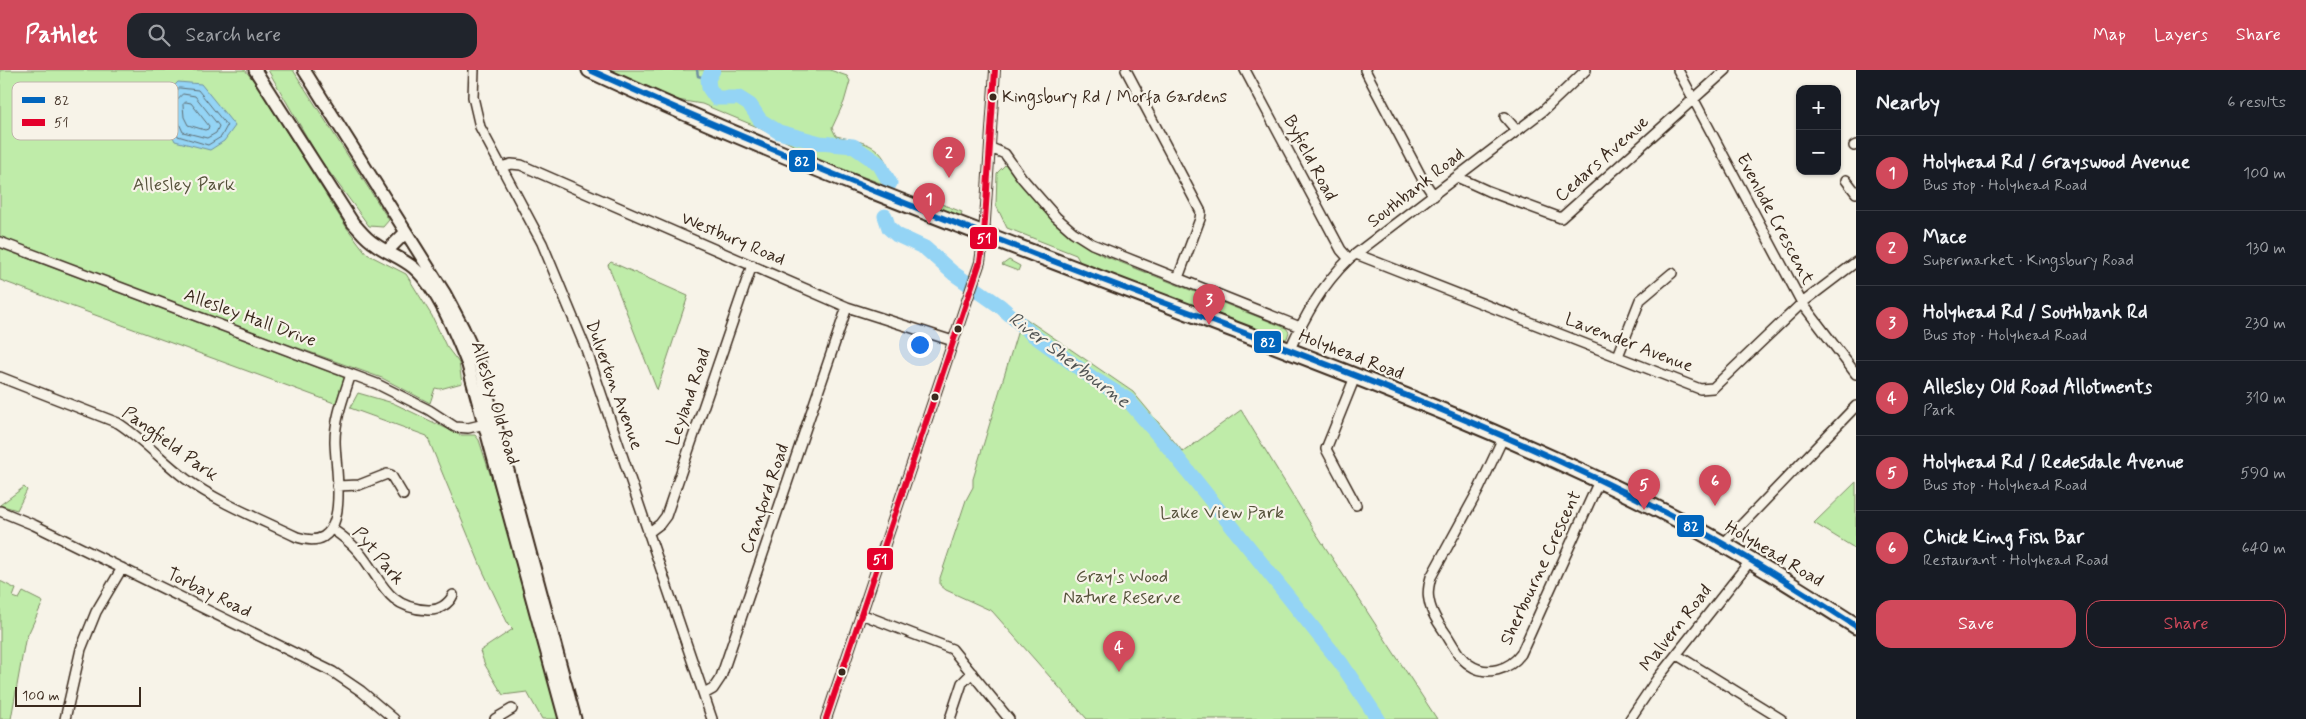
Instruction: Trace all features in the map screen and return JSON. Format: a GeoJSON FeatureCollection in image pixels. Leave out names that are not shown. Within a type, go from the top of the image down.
{"type":"FeatureCollection","features":[{"type":"Feature","properties":{"kind":"highway","name":"Holyhead Road"},"geometry":{"type":"LineString","coordinates":[[590,70],[876,194],[1435,408],[1599,481],[1723,544],[1856,626]]}},
{"type":"Feature","properties":{"kind":"main road","name":"Allesley Old Road"},"geometry":{"type":"LineString","coordinates":[[256,70],[353,223],[373,243],[405,262],[420,274],[443,311],[468,365],[575,719]]}},
{"type":"Feature","properties":{"kind":"main road","name":"Allesley Old Road"},"geometry":{"type":"LineString","coordinates":[[304,70],[464,328],[479,364],[539,604],[565,719]]}},
{"type":"Feature","properties":{"kind":"main road"},"geometry":{"type":"LineString","coordinates":[[387,252],[406,232]]}},
{"type":"Feature","properties":{"kind":"street","name":"Dulverton Avenue"},"geometry":{"type":"LineString","coordinates":[[474,70],[472,88],[476,115],[480,127],[542,243],[568,304],[600,389],[712,719]]}},
{"type":"Feature","properties":{"kind":"street"},"geometry":{"type":"LineString","coordinates":[[826,719],[980,262],[991,148],[995,70]]}},
{"type":"Feature","properties":{"kind":"street"},"geometry":{"type":"LineString","coordinates":[[1126,70],[1201,212],[1178,278]]}},
{"type":"Feature","properties":{"kind":"street","name":"Byfield Road"},"geometry":{"type":"LineString","coordinates":[[1245,70],[1341,250],[1353,257]]}},
{"type":"Feature","properties":{"kind":"street"},"geometry":{"type":"LineString","coordinates":[[1365,70],[1423,180],[1434,196]]}},
{"type":"Feature","properties":{"kind":"street","name":"Southbank Road"},"geometry":{"type":"LineString","coordinates":[[1289,351],[1300,327],[1323,288],[1353,257],[1543,111],[1586,70]]}},
{"type":"Feature","properties":{"kind":"street","name":"Evenlode Crescent"},"geometry":{"type":"LineString","coordinates":[[1678,70],[1802,303],[1856,374]]}},
{"type":"Feature","properties":{"kind":"street","name":"Cedars Avenue"},"geometry":{"type":"LineString","coordinates":[[1457,177],[1488,191],[1561,218],[1726,70]]}},
{"type":"Feature","properties":{"kind":"street"},"geometry":{"type":"LineString","coordinates":[[1505,117],[1517,131]]}},
{"type":"Feature","properties":{"kind":"street"},"geometry":{"type":"LineString","coordinates":[[991,148],[1004,154],[1043,203],[1073,232],[1112,254],[1178,278],[1300,327]]}},
{"type":"Feature","properties":{"kind":"street","name":"Westbury Road"},"geometry":{"type":"LineString","coordinates":[[501,167],[511,164],[521,165],[847,307],[953,341]]}},
{"type":"Feature","properties":{"kind":"street"},"geometry":{"type":"LineString","coordinates":[[1846,180],[1856,193]]}},
{"type":"Feature","properties":{"kind":"street","name":"Allesley Hall Drive"},"geometry":{"type":"LineString","coordinates":[[0,242],[350,374],[408,398],[455,427],[468,428],[485,424]]}},
{"type":"Feature","properties":{"kind":"street","name":"Lavender Avenue"},"geometry":{"type":"LineString","coordinates":[[1353,257],[1618,356],[1700,389],[1707,390],[1713,388],[1802,303],[1856,262]]}},
{"type":"Feature","properties":{"kind":"street","name":"Leyland Road"},"geometry":{"type":"LineString","coordinates":[[648,533],[660,524],[666,516],[752,265]]}},
{"type":"Feature","properties":{"kind":"street"},"geometry":{"type":"LineString","coordinates":[[1618,356],[1640,300],[1672,273]]}},
{"type":"Feature","properties":{"kind":"street","name":"Cranford Road"},"geometry":{"type":"LineString","coordinates":[[704,694],[713,689],[721,677],[847,307]]}},
{"type":"Feature","properties":{"kind":"street"},"geometry":{"type":"LineString","coordinates":[[332,529],[338,514],[335,441],[337,424],[350,374]]}},
{"type":"Feature","properties":{"kind":"street","name":"Pangfield Park"},"geometry":{"type":"LineString","coordinates":[[0,377],[118,423],[133,433],[197,487],[297,537],[317,539],[332,529]]}},
{"type":"Feature","properties":{"kind":"street"},"geometry":{"type":"LineString","coordinates":[[1354,377],[1326,449],[1356,504]]}},
{"type":"Feature","properties":{"kind":"street"},"geometry":{"type":"LineString","coordinates":[[1723,544],[1856,406]]}},
{"type":"Feature","properties":{"kind":"street","name":"Sherbourne Crescent"},"geometry":{"type":"LineString","coordinates":[[1503,438],[1479,488],[1431,577],[1428,591],[1430,605],[1436,620],[1470,666],[1484,670],[1502,669],[1512,664],[1521,654],[1599,481]]}},
{"type":"Feature","properties":{"kind":"street"},"geometry":{"type":"LineString","coordinates":[[337,486],[358,485],[387,474],[392,475],[403,495]]}},
{"type":"Feature","properties":{"kind":"street","name":"Torbay Road"},"geometry":{"type":"LineString","coordinates":[[0,511],[34,525],[332,672],[361,691],[394,719]]}},
{"type":"Feature","properties":{"kind":"street","name":"Pyt Park"},"geometry":{"type":"LineString","coordinates":[[332,529],[358,552],[388,594],[402,605],[418,610],[433,610],[449,602],[453,595]]}},
{"type":"Feature","properties":{"kind":"street","name":"Malvern Road"},"geometry":{"type":"LineString","coordinates":[[1630,719],[1657,679],[1751,560]]}},
{"type":"Feature","properties":{"kind":"street"},"geometry":{"type":"LineString","coordinates":[[65,719],[77,662],[84,642],[96,612],[122,568]]}},
{"type":"Feature","properties":{"kind":"street"},"geometry":{"type":"LineString","coordinates":[[861,614],[952,649],[1009,719]]}},
{"type":"Feature","properties":{"kind":"street"},"geometry":{"type":"LineString","coordinates":[[1677,655],[1781,719]]}},
{"type":"Feature","properties":{"kind":"street"},"geometry":{"type":"LineString","coordinates":[[950,719],[962,683],[972,673]]}},
{"type":"Feature","properties":{"kind":"street"},"geometry":{"type":"LineString","coordinates":[[496,719],[512,709]]}},
{"type":"Feature","properties":{"kind":"green space","name":"Allesley Park"},"geometry":{"type":"Polygon","coordinates":[[[0,70],[245,70],[257,85],[347,228],[367,254],[406,274],[432,316],[446,346],[459,363],[462,383],[440,389],[435,388],[430,403],[382,378],[195,311],[0,237],[0,70]]]}},
{"type":"Feature","properties":{"kind":"green space"},"geometry":{"type":"Polygon","coordinates":[[[268,70],[293,70],[389,220],[383,227],[369,226],[319,158],[268,70]]]}},
{"type":"Feature","properties":{"kind":"green space"},"geometry":{"type":"Polygon","coordinates":[[[605,70],[830,70],[847,76],[850,81],[844,102],[832,128],[836,136],[867,144],[879,152],[889,168],[893,180],[880,183],[802,154],[795,146],[755,126],[702,104],[671,99],[605,70]]]}},
{"type":"Feature","properties":{"kind":"green space"},"geometry":{"type":"Polygon","coordinates":[[[1006,164],[1049,216],[1087,247],[1102,255],[1286,328],[1289,332],[1287,338],[1283,340],[1081,264],[1076,255],[1007,228],[996,205],[997,173],[1006,164]]]}},
{"type":"Feature","properties":{"kind":"green space"},"geometry":{"type":"Polygon","coordinates":[[[926,198],[962,212],[960,217],[924,204],[926,198]]]}},
{"type":"Feature","properties":{"kind":"green space"},"geometry":{"type":"Polygon","coordinates":[[[0,248],[345,378],[337,404],[0,280],[0,248]]]}},
{"type":"Feature","properties":{"kind":"green space"},"geometry":{"type":"Polygon","coordinates":[[[1009,260],[1020,266],[1018,271],[1002,265],[1009,260]]]}},
{"type":"Feature","properties":{"kind":"green space"},"geometry":{"type":"Polygon","coordinates":[[[611,262],[688,296],[657,390],[608,265],[611,262]]]}},
{"type":"Feature","properties":{"kind":"green space","name":"Lake View Park"},"geometry":{"type":"Polygon","coordinates":[[[1025,318],[1133,392],[1183,452],[1241,410],[1314,530],[1437,719],[1087,719],[992,611],[946,590],[940,585],[940,578],[966,500],[973,487],[973,479],[1018,330],[1025,318]]]}},
{"type":"Feature","properties":{"kind":"green space"},"geometry":{"type":"Polygon","coordinates":[[[358,393],[393,403],[460,435],[475,435],[479,440],[514,547],[560,719],[542,719],[527,692],[503,695],[485,665],[480,651],[513,629],[508,624],[482,569],[427,436],[350,408],[358,393]]]}},
{"type":"Feature","properties":{"kind":"green space"},"geometry":{"type":"Polygon","coordinates":[[[1856,482],[1856,549],[1814,523],[1856,482]]]}},
{"type":"Feature","properties":{"kind":"green space"},"geometry":{"type":"Polygon","coordinates":[[[24,487],[27,490],[17,510],[0,505],[24,487]]]}},
{"type":"Feature","properties":{"kind":"green space"},"geometry":{"type":"Polygon","coordinates":[[[0,581],[16,589],[13,597],[19,599],[23,592],[43,602],[25,641],[11,719],[0,719],[0,581]]]}},
{"type":"Feature","properties":{"kind":"water"},"geometry":{"type":"Polygon","coordinates":[[[178,82],[201,84],[235,126],[224,141],[210,150],[175,141],[178,140],[178,82]]]}},
{"type":"Feature","properties":{"kind":"waterway"},"geometry":{"type":"LineString","coordinates":[[697,70],[698,76],[708,79]]}},
{"type":"Feature","properties":{"kind":"waterway","name":"River Sherbourne"},"geometry":{"type":"LineString","coordinates":[[713,70],[708,79],[709,88],[716,98],[739,98],[750,105],[760,120],[779,132],[820,143],[853,146],[879,164],[890,183]]}},
{"type":"Feature","properties":{"kind":"waterway","name":"River Sherbourne"},"geometry":{"type":"LineString","coordinates":[[885,216],[889,228],[897,235],[925,248],[953,273],[1000,306],[1033,335],[1094,379],[1128,400],[1171,450],[1341,663],[1378,719]]}},
{"type":"Feature","properties":{"kind":"transit line","name":"82"},"geometry":{"type":"LineString","coordinates":[[590,70],[705,121],[878,192],[1053,261],[1376,383],[1534,450],[1612,486],[1711,537],[1856,626]]}},
{"type":"Feature","properties":{"kind":"transit line","name":"51"},"geometry":{"type":"LineString","coordinates":[[826,719],[980,262],[984,235],[995,70]]}},
{"type":"Feature","properties":{"kind":"place","name":"Kingsbury Rd / Morfa Gardens"},"geometry":{"type":"Point","coordinates":[993,97]}},
{"type":"Feature","properties":{"kind":"place","name":"Mace"},"geometry":{"type":"Point","coordinates":[949,178]}},
{"type":"Feature","properties":{"kind":"place","name":"Holyhead Rd / Grayswood Avenue"},"geometry":{"type":"Point","coordinates":[929,224]}},
{"type":"Feature","properties":{"kind":"place","name":"Holyhead Rd / Southbank Rd"},"geometry":{"type":"Point","coordinates":[1209,325]}},
{"type":"Feature","properties":{"kind":"place","name":"Chick King Fish Bar"},"geometry":{"type":"Point","coordinates":[1715,506]}},
{"type":"Feature","properties":{"kind":"place","name":"Holyhead Rd / Redesdale Avenue"},"geometry":{"type":"Point","coordinates":[1644,510]}},
{"type":"Feature","properties":{"kind":"place","name":"Allesley Old Road Allotments"},"geometry":{"type":"Point","coordinates":[1119,672]}},
{"type":"Feature","properties":{"kind":"park label","name":"Gray's Wood Nature Reserve"},"geometry":{"type":"Point","coordinates":[1122,587]}}]}
